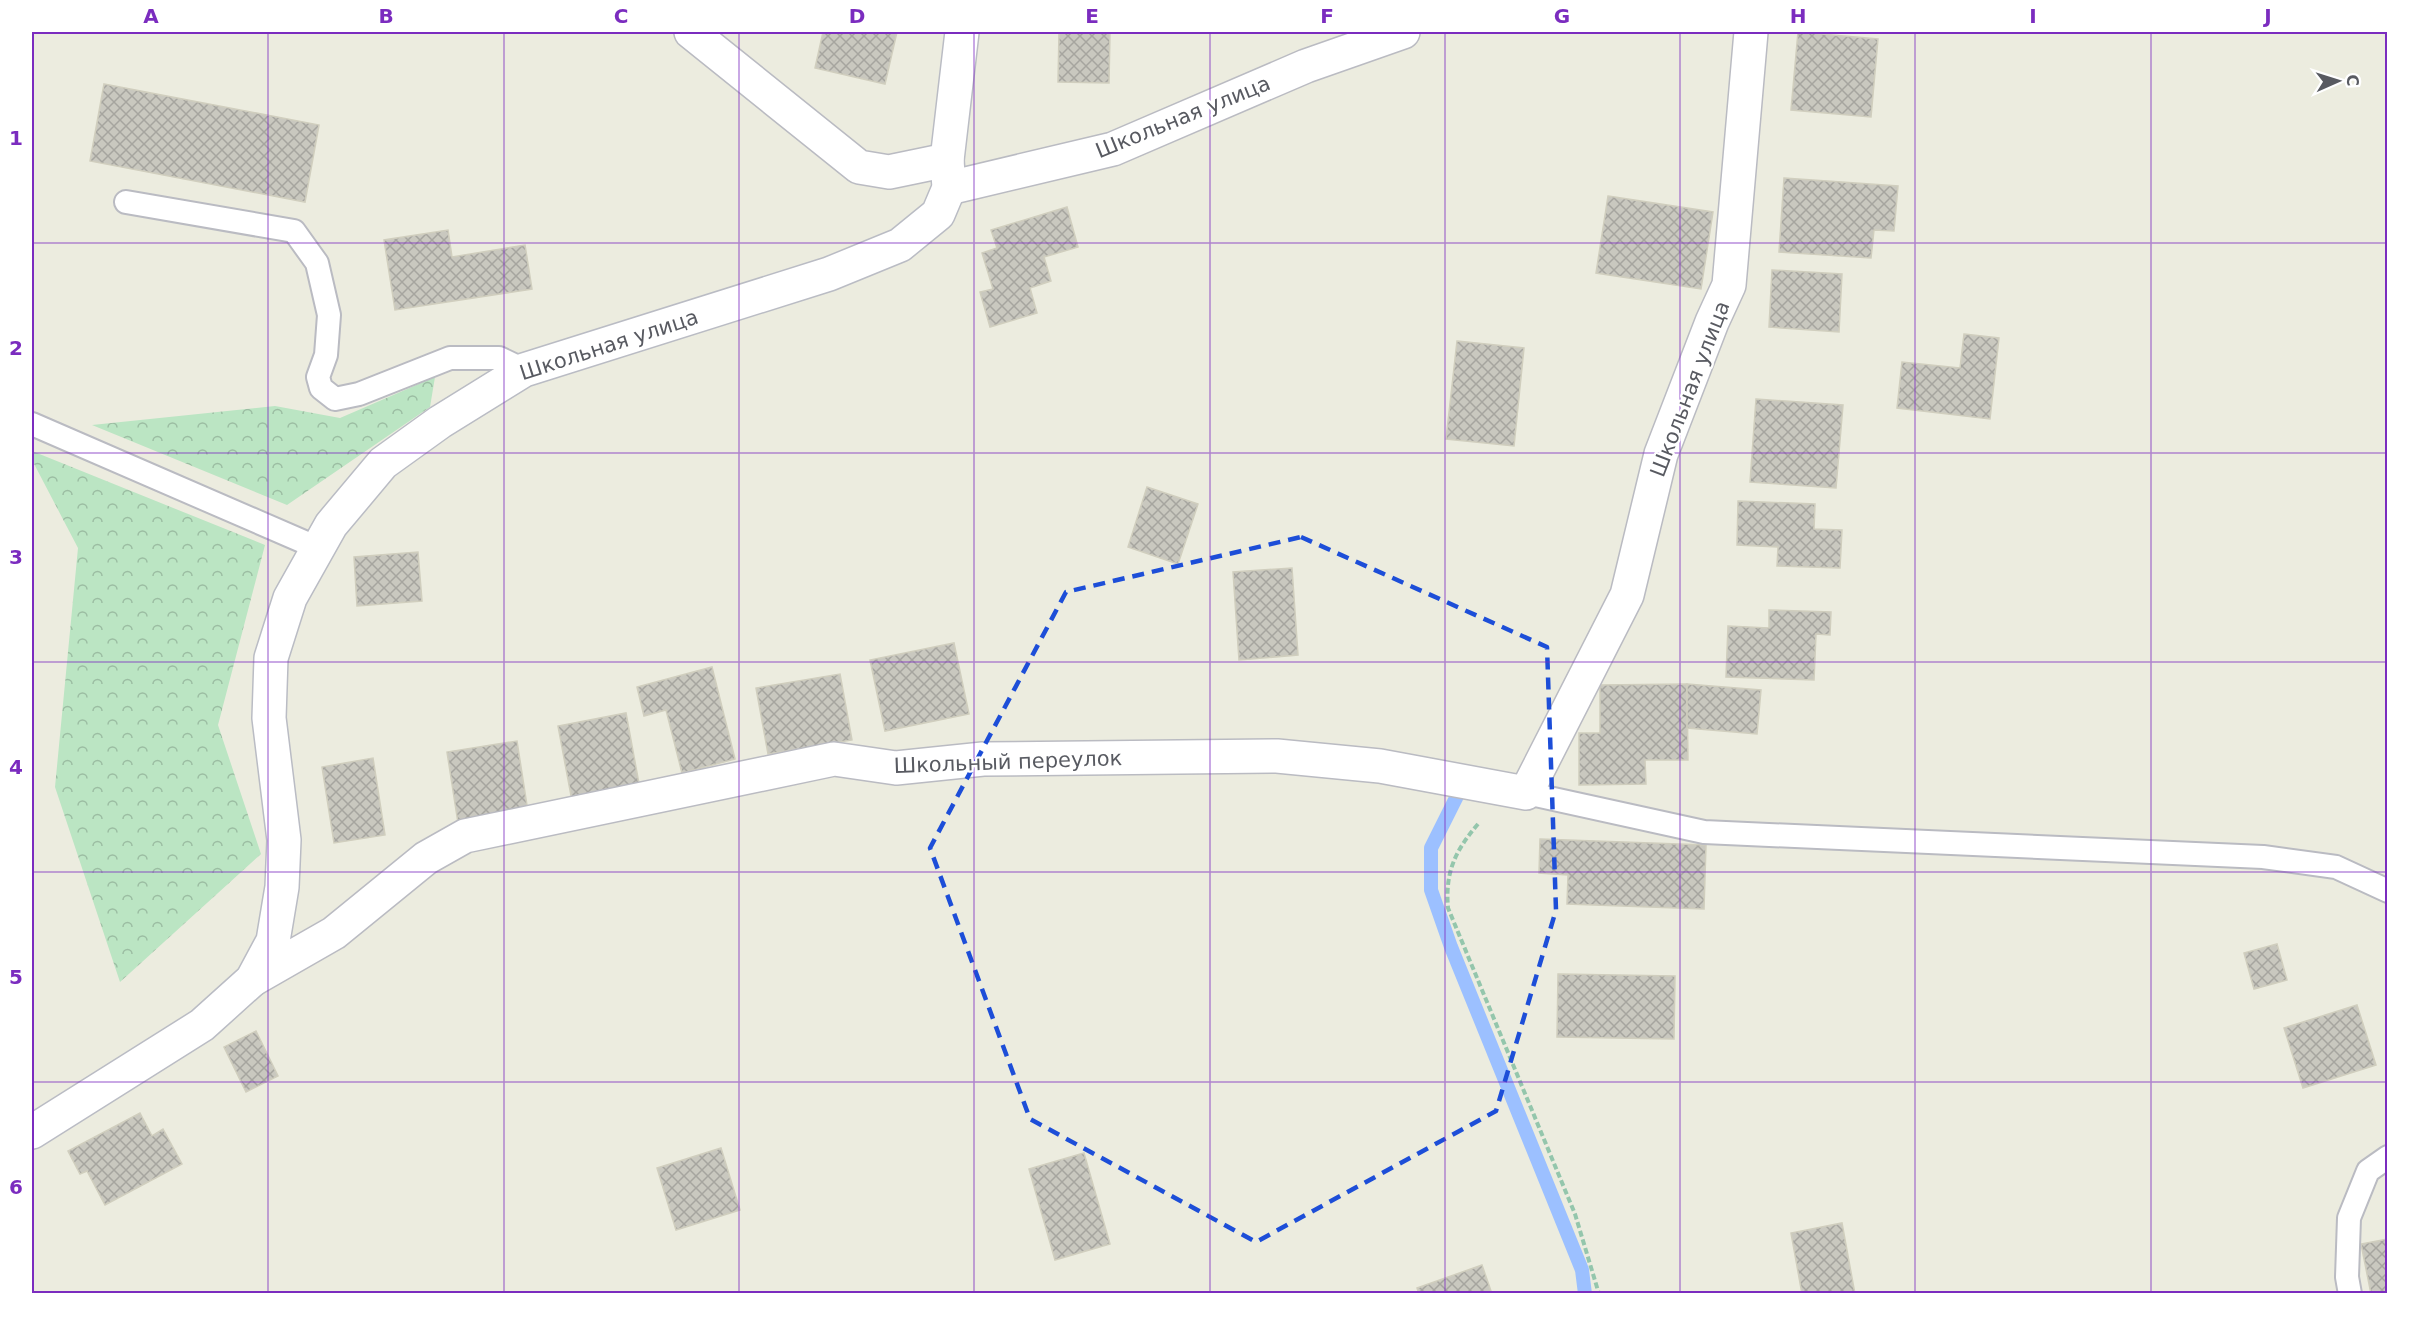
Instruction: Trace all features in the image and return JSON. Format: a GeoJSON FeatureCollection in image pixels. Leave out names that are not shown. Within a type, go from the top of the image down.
{"type":"FeatureCollection","features":[{"type":"Feature","properties":{"kind":"street","name":"Школьная улица"},"geometry":{"type":"LineString","coordinates":[[692,32],[859,167],[889,172],[948,174],[1113,149],[1306,66],[1403,32]]}},
{"type":"Feature","properties":{"kind":"street"},"geometry":{"type":"LineString","coordinates":[[948,174],[962,32]]}},
{"type":"Feature","properties":{"kind":"street","name":"Школьная улица"},"geometry":{"type":"LineString","coordinates":[[1526,793],[1627,595],[1661,454],[1712,322],[1729,285],[1751,32]]}},
{"type":"Feature","properties":{"kind":"street","name":"Школьная улица"},"geometry":{"type":"LineString","coordinates":[[32,1132],[202,1025],[252,980],[273,941],[282,887],[284,840],[269,718],[271,658],[290,598],[331,525],[383,463],[440,422],[524,370],[829,274],[900,245],[938,214],[948,174]]}},
{"type":"Feature","properties":{"kind":"street","name":"Школьный переулок"},"geometry":{"type":"LineString","coordinates":[[252,980],[334,933],[426,858],[465,836],[834,759],[896,768],[983,759],[1277,756],[1380,766],[1526,793]]}},
{"type":"Feature","properties":{"kind":"lane"},"geometry":{"type":"LineString","coordinates":[[126,202],[294,231],[317,263],[329,315],[326,355],[318,376],[321,388],[334,399],[359,394],[450,358],[499,358],[524,370]]}},
{"type":"Feature","properties":{"kind":"lane"},"geometry":{"type":"LineString","coordinates":[[32,424],[318,548]]}},
{"type":"Feature","properties":{"kind":"lane"},"geometry":{"type":"LineString","coordinates":[[1526,793],[1704,832],[2263,857],[2336,867],[2388,891]]}},
{"type":"Feature","properties":{"kind":"lane"},"geometry":{"type":"LineString","coordinates":[[2350,1293],[2347,1277],[2349,1218],[2368,1171],[2388,1157]]}},
{"type":"Feature","properties":{"kind":"path"},"geometry":{"type":"LineString","coordinates":[[1526,793],[1489,811],[1460,846],[1446,886],[1448,908],[1575,1214],[1599,1293]]}},
{"type":"Feature","properties":{"kind":"highlighted area"},"geometry":{"type":"Polygon","coordinates":[[[1301,537],[1547,647],[1556,910],[1496,1111],[1256,1242],[1030,1119],[930,848],[1066,592],[1301,537]]]}},
{"type":"Feature","properties":{"kind":"green space"},"geometry":{"type":"Polygon","coordinates":[[[435,377],[430,407],[287,505],[92,425],[275,406],[340,418],[435,377]]]}},
{"type":"Feature","properties":{"kind":"green space"},"geometry":{"type":"Polygon","coordinates":[[[32,451],[265,545],[218,725],[261,854],[120,982],[55,787],[78,548],[32,460],[32,451]]]}},
{"type":"Feature","properties":{"kind":"building"},"geometry":{"type":"Polygon","coordinates":[[[823,32],[897,32],[885,84],[815,68],[823,32]]]}},
{"type":"Feature","properties":{"kind":"building"},"geometry":{"type":"Polygon","coordinates":[[[1059,32],[1110,32],[1109,83],[1058,82],[1059,32]]]}},
{"type":"Feature","properties":{"kind":"building"},"geometry":{"type":"Polygon","coordinates":[[[1798,32],[1878,39],[1871,117],[1791,110],[1798,32]]]}},
{"type":"Feature","properties":{"kind":"building"},"geometry":{"type":"Polygon","coordinates":[[[104,84],[319,125],[305,202],[90,161],[104,84]]]}},
{"type":"Feature","properties":{"kind":"building"},"geometry":{"type":"Polygon","coordinates":[[[1784,178],[1898,186],[1894,231],[1874,230],[1871,258],[1779,252],[1784,178]]]}},
{"type":"Feature","properties":{"kind":"building"},"geometry":{"type":"Polygon","coordinates":[[[1608,196],[1713,212],[1701,289],[1596,273],[1608,196]]]}},
{"type":"Feature","properties":{"kind":"building"},"geometry":{"type":"Polygon","coordinates":[[[1067,207],[1078,247],[1044,257],[1051,281],[1030,288],[1037,313],[990,327],[980,292],[993,289],[982,253],[997,248],[991,230],[1067,207]]]}},
{"type":"Feature","properties":{"kind":"building"},"geometry":{"type":"Polygon","coordinates":[[[448,230],[452,257],[525,245],[532,289],[395,310],[384,240],[448,230]]]}},
{"type":"Feature","properties":{"kind":"building"},"geometry":{"type":"Polygon","coordinates":[[[1772,270],[1842,274],[1839,332],[1769,327],[1772,270]]]}},
{"type":"Feature","properties":{"kind":"building"},"geometry":{"type":"Polygon","coordinates":[[[1964,334],[1999,338],[1990,419],[1897,408],[1902,362],[1960,368],[1964,334]]]}},
{"type":"Feature","properties":{"kind":"building"},"geometry":{"type":"Polygon","coordinates":[[[1457,341],[1524,348],[1514,446],[1446,439],[1457,341]]]}},
{"type":"Feature","properties":{"kind":"building"},"geometry":{"type":"Polygon","coordinates":[[[1756,399],[1843,405],[1836,488],[1750,482],[1756,399]]]}},
{"type":"Feature","properties":{"kind":"building"},"geometry":{"type":"Polygon","coordinates":[[[1147,487],[1198,504],[1178,564],[1128,547],[1147,487]]]}},
{"type":"Feature","properties":{"kind":"building"},"geometry":{"type":"Polygon","coordinates":[[[1738,501],[1815,504],[1814,529],[1842,530],[1840,568],[1777,566],[1778,547],[1737,545],[1738,501]]]}},
{"type":"Feature","properties":{"kind":"building"},"geometry":{"type":"Polygon","coordinates":[[[418,552],[422,601],[357,606],[354,557],[418,552]]]}},
{"type":"Feature","properties":{"kind":"building"},"geometry":{"type":"Polygon","coordinates":[[[1292,568],[1298,655],[1239,660],[1233,572],[1292,568]]]}},
{"type":"Feature","properties":{"kind":"building"},"geometry":{"type":"Polygon","coordinates":[[[1769,610],[1831,612],[1830,635],[1816,634],[1814,680],[1726,677],[1728,626],[1769,628],[1769,610]]]}},
{"type":"Feature","properties":{"kind":"building"},"geometry":{"type":"Polygon","coordinates":[[[954,643],[969,714],[885,731],[870,660],[954,643]]]}},
{"type":"Feature","properties":{"kind":"building"},"geometry":{"type":"Polygon","coordinates":[[[712,667],[735,759],[682,773],[666,710],[644,716],[637,687],[712,667]]]}},
{"type":"Feature","properties":{"kind":"building"},"geometry":{"type":"Polygon","coordinates":[[[840,674],[852,740],[768,754],[756,688],[840,674]]]}},
{"type":"Feature","properties":{"kind":"building"},"geometry":{"type":"Polygon","coordinates":[[[1687,684],[1688,760],[1645,760],[1646,784],[1579,785],[1579,733],[1600,733],[1600,685],[1687,684]]]}},
{"type":"Feature","properties":{"kind":"building"},"geometry":{"type":"Polygon","coordinates":[[[1687,684],[1761,690],[1757,734],[1687,728],[1687,684]]]}},
{"type":"Feature","properties":{"kind":"building"},"geometry":{"type":"Polygon","coordinates":[[[626,713],[640,789],[572,801],[558,726],[626,713]]]}},
{"type":"Feature","properties":{"kind":"building"},"geometry":{"type":"Polygon","coordinates":[[[517,741],[528,812],[458,823],[447,752],[517,741]]]}},
{"type":"Feature","properties":{"kind":"building"},"geometry":{"type":"Polygon","coordinates":[[[373,758],[385,835],[334,843],[322,767],[373,758]]]}},
{"type":"Feature","properties":{"kind":"building"},"geometry":{"type":"Polygon","coordinates":[[[1540,839],[1706,845],[1704,909],[1567,904],[1568,875],[1539,873],[1540,839]]]}},
{"type":"Feature","properties":{"kind":"building"},"geometry":{"type":"Polygon","coordinates":[[[2277,944],[2287,980],[2254,989],[2244,953],[2277,944]]]}},
{"type":"Feature","properties":{"kind":"building"},"geometry":{"type":"Polygon","coordinates":[[[1558,974],[1675,976],[1674,1039],[1557,1037],[1558,974]]]}},
{"type":"Feature","properties":{"kind":"building"},"geometry":{"type":"Polygon","coordinates":[[[2357,1005],[2376,1065],[2303,1088],[2284,1028],[2357,1005]]]}},
{"type":"Feature","properties":{"kind":"building"},"geometry":{"type":"Polygon","coordinates":[[[256,1031],[278,1076],[246,1092],[224,1047],[256,1031]]]}},
{"type":"Feature","properties":{"kind":"building"},"geometry":{"type":"Polygon","coordinates":[[[140,1113],[152,1136],[163,1129],[182,1164],[105,1205],[87,1171],[80,1174],[68,1151],[140,1113]]]}},
{"type":"Feature","properties":{"kind":"building"},"geometry":{"type":"Polygon","coordinates":[[[721,1148],[740,1210],[676,1230],[657,1168],[721,1148]]]}},
{"type":"Feature","properties":{"kind":"building"},"geometry":{"type":"Polygon","coordinates":[[[1084,1153],[1110,1244],[1055,1260],[1029,1169],[1084,1153]]]}},
{"type":"Feature","properties":{"kind":"building"},"geometry":{"type":"Polygon","coordinates":[[[1842,1223],[1855,1294],[1802,1294],[1791,1233],[1842,1223]]]}},
{"type":"Feature","properties":{"kind":"building"},"geometry":{"type":"Polygon","coordinates":[[[2388,1239],[2388,1294],[2371,1294],[2361,1244],[2388,1239]]]}},
{"type":"Feature","properties":{"kind":"building"},"geometry":{"type":"Polygon","coordinates":[[[1482,1265],[1492,1294],[1419,1294],[1417,1288],[1482,1265]]]}},
{"type":"Feature","properties":{"kind":"waterway"},"geometry":{"type":"LineString","coordinates":[[1457,796],[1431,848],[1431,890],[1451,947],[1582,1270],[1585,1294]]}}]}
